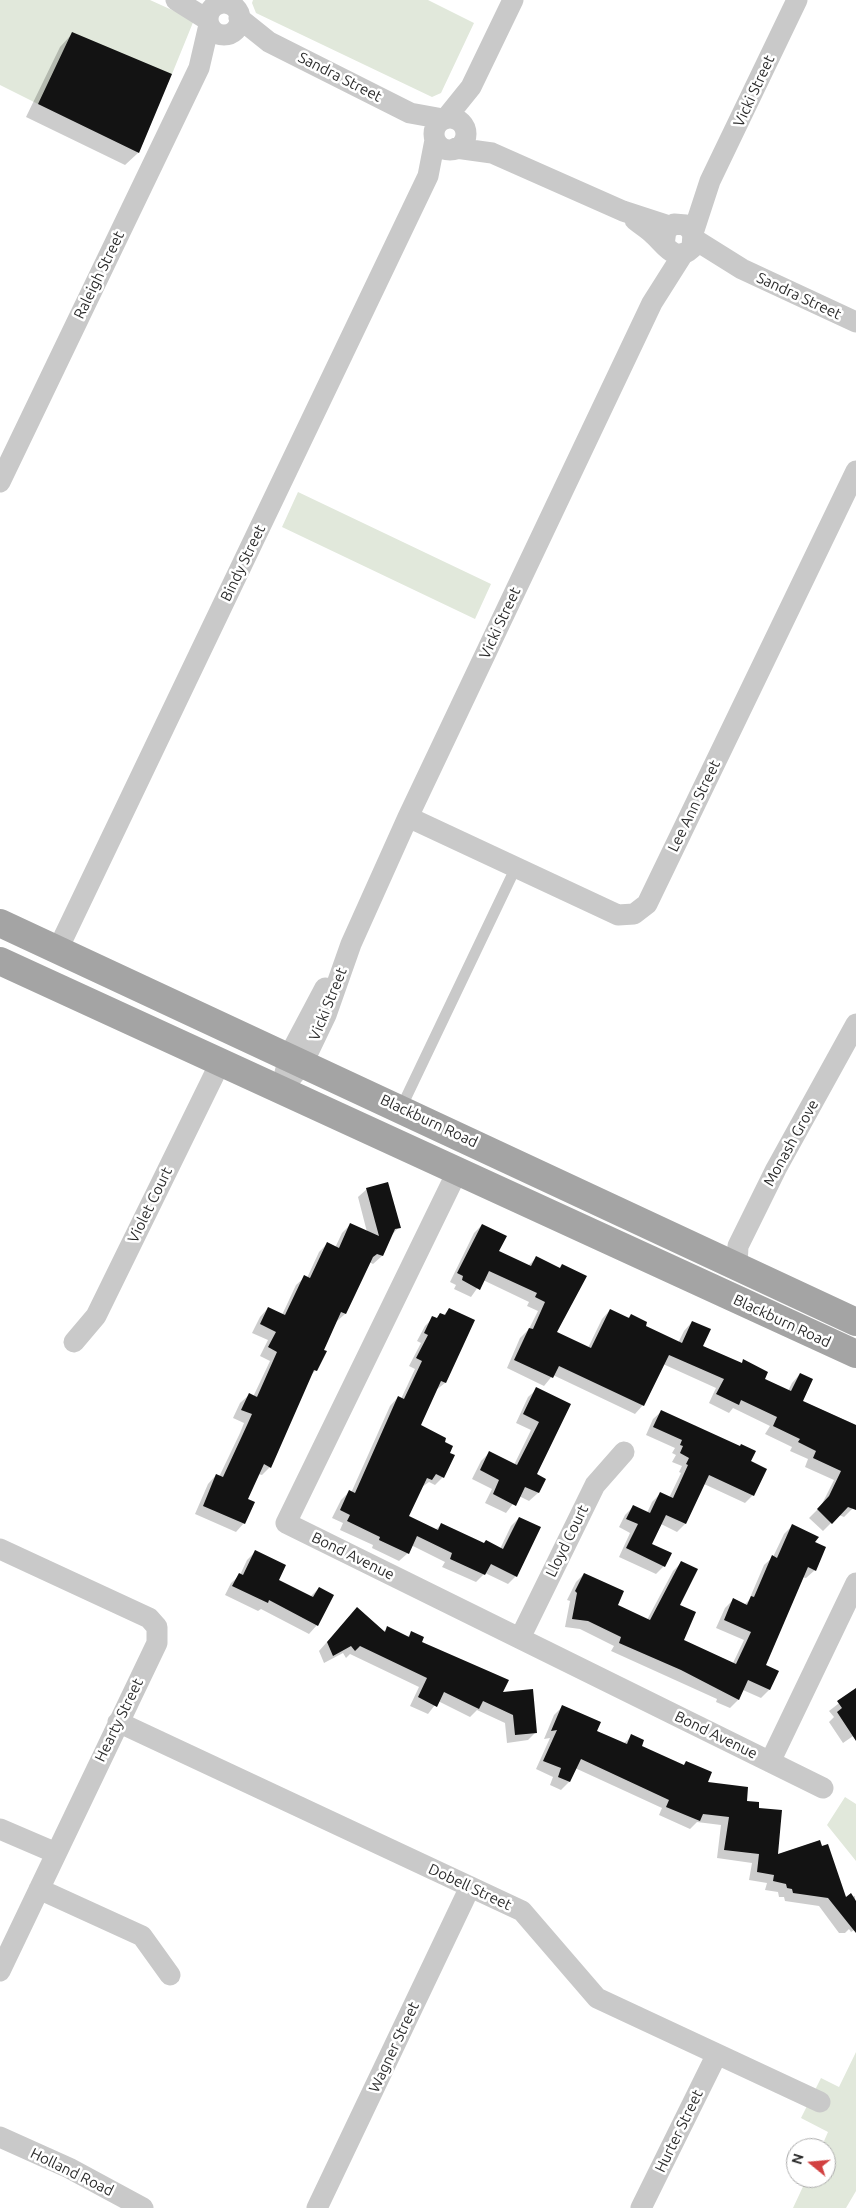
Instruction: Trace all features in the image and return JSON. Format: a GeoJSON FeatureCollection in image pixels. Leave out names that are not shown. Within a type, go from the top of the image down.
{"type":"FeatureCollection","features":[{"type":"Feature","properties":{"kind":"main road","name":"Blackburn Road"},"geometry":{"type":"LineString","coordinates":[[0,923],[296,1059],[856,1322]]}},
{"type":"Feature","properties":{"kind":"main road","name":"Blackburn Road"},"geometry":{"type":"LineString","coordinates":[[0,961],[856,1354]]}},
{"type":"Feature","properties":{"kind":"street","name":"Sandra Street"},"geometry":{"type":"LineString","coordinates":[[176,0],[225,15]]}},
{"type":"Feature","properties":{"kind":"street","name":"Sandra Street"},"geometry":{"type":"LineString","coordinates":[[193,0],[225,15],[269,42],[440,129]]}},
{"type":"Feature","properties":{"kind":"street","name":"Bindy Street"},"geometry":{"type":"LineString","coordinates":[[58,949],[428,176],[440,129],[471,87],[512,0]]}},
{"type":"Feature","properties":{"kind":"street","name":"Vicki Street"},"geometry":{"type":"LineString","coordinates":[[281,1090],[296,1059],[313,1008],[351,944],[408,817],[652,304],[679,240],[710,181],[797,0]]}},
{"type":"Feature","properties":{"kind":"street","name":"Raleigh Street"},"geometry":{"type":"LineString","coordinates":[[0,482],[199,68],[202,68],[225,15]]}},
{"type":"Feature","properties":{"kind":"street","name":"Bindy Street"},"geometry":{"type":"LineString","coordinates":[[428,176],[460,139],[471,87]]}},
{"type":"Feature","properties":{"kind":"street"},"geometry":{"type":"LineString","coordinates":[[457,119],[460,139],[444,148],[440,129],[457,119]]}},
{"type":"Feature","properties":{"kind":"street","name":"Sandra Street"},"geometry":{"type":"LineString","coordinates":[[460,139],[623,211],[679,240],[856,322]]}},
{"type":"Feature","properties":{"kind":"street","name":"Lee Ann Street"},"geometry":{"type":"LineString","coordinates":[[408,817],[618,914],[634,914],[647,904],[856,471]]}},
{"type":"Feature","properties":{"kind":"street","name":"Monash Grove"},"geometry":{"type":"LineString","coordinates":[[737,1266],[738,1246],[776,1169],[849,1057],[856,1024]]}},
{"type":"Feature","properties":{"kind":"street","name":"Violet Court"},"geometry":{"type":"LineString","coordinates":[[74,1342],[96,1316],[220,1063]]}},
{"type":"Feature","properties":{"kind":"street","name":"Bond Avenue"},"geometry":{"type":"LineString","coordinates":[[457,1172],[286,1523],[823,1788]]}},
{"type":"Feature","properties":{"kind":"street","name":"Lloyd Court"},"geometry":{"type":"LineString","coordinates":[[520,1638],[595,1485],[624,1452]]}},
{"type":"Feature","properties":{"kind":"street","name":"Hearty Street"},"geometry":{"type":"LineString","coordinates":[[0,1549],[149,1618],[156,1627],[157,1643],[0,1971]]}},
{"type":"Feature","properties":{"kind":"street","name":"Bond Avenue"},"geometry":{"type":"LineString","coordinates":[[770,1762],[856,1582]]}},
{"type":"Feature","properties":{"kind":"street","name":"Dobell Street"},"geometry":{"type":"LineString","coordinates":[[118,1722],[522,1911],[597,1998],[820,2102]]}},
{"type":"Feature","properties":{"kind":"street"},"geometry":{"type":"LineString","coordinates":[[0,1828],[56,1853]]}},
{"type":"Feature","properties":{"kind":"street","name":"Wagner Street"},"geometry":{"type":"LineString","coordinates":[[317,2208],[470,1887]]}},
{"type":"Feature","properties":{"kind":"street"},"geometry":{"type":"LineString","coordinates":[[39,1889],[142,1936],[170,1975]]}},
{"type":"Feature","properties":{"kind":"street","name":"Hurter Street"},"geometry":{"type":"LineString","coordinates":[[641,2208],[717,2054]]}},
{"type":"Feature","properties":{"kind":"street","name":"Holland Road"},"geometry":{"type":"LineString","coordinates":[[0,2137],[68,2168],[142,2208]]}},
{"type":"Feature","properties":{"kind":"lane"},"geometry":{"type":"LineString","coordinates":[[401,1108],[516,867]]}},
{"type":"Feature","properties":{"kind":"shaded area"},"geometry":{"type":"Polygon","coordinates":[[[0,0],[150,0],[194,20],[172,74],[38,104],[0,85],[0,0]]]}},
{"type":"Feature","properties":{"kind":"shaded area"},"geometry":{"type":"Polygon","coordinates":[[[253,0],[428,0],[474,23],[441,93],[432,97],[256,13],[252,3],[253,0]]]}},
{"type":"Feature","properties":{"kind":"shaded area"},"geometry":{"type":"Polygon","coordinates":[[[298,492],[491,584],[475,619],[282,527],[298,492]]]}},
{"type":"Feature","properties":{"kind":"shaded area"},"geometry":{"type":"Polygon","coordinates":[[[845,1797],[856,1804],[856,1861],[827,1825],[845,1797]]]}},
{"type":"Feature","properties":{"kind":"shaded area"},"geometry":{"type":"Polygon","coordinates":[[[856,2052],[856,2191],[846,2208],[793,2208],[802,2188],[836,2188],[836,2138],[825,2138],[828,2132],[801,2118],[821,2078],[839,2087],[856,2052]]]}},
{"type":"Feature","properties":{"kind":"building"},"geometry":{"type":"Polygon","coordinates":[[[72,32],[172,74],[139,153],[38,104],[72,32]]]}},
{"type":"Feature","properties":{"kind":"building"},"geometry":{"type":"Polygon","coordinates":[[[388,1182],[401,1228],[395,1229],[383,1256],[377,1254],[373,1257],[346,1314],[341,1312],[324,1350],[327,1351],[317,1371],[314,1370],[271,1468],[264,1464],[248,1499],[255,1502],[245,1524],[203,1506],[216,1474],[223,1477],[252,1414],[241,1410],[249,1393],[257,1397],[277,1352],[268,1347],[276,1332],[260,1324],[268,1307],[285,1315],[304,1275],[310,1278],[327,1242],[339,1248],[350,1223],[379,1236],[366,1188],[388,1182]]]}},
{"type":"Feature","properties":{"kind":"building"},"geometry":{"type":"Polygon","coordinates":[[[482,1224],[507,1236],[499,1251],[531,1266],[536,1256],[560,1268],[562,1264],[587,1276],[557,1332],[591,1348],[610,1309],[629,1318],[631,1314],[647,1322],[646,1326],[682,1343],[692,1321],[711,1329],[703,1346],[742,1363],[743,1359],[768,1372],[765,1379],[791,1391],[800,1373],[813,1379],[803,1401],[856,1425],[856,1510],[848,1507],[832,1524],[817,1509],[829,1496],[841,1471],[813,1458],[816,1451],[798,1442],[800,1439],[773,1426],[777,1417],[741,1400],[739,1405],[716,1394],[724,1379],[669,1355],[644,1406],[559,1366],[553,1378],[514,1360],[529,1328],[533,1329],[545,1302],[535,1297],[537,1293],[489,1271],[480,1290],[462,1280],[463,1276],[457,1273],[482,1224]]]}},
{"type":"Feature","properties":{"kind":"building"},"geometry":{"type":"Polygon","coordinates":[[[449,1308],[475,1320],[446,1383],[441,1381],[421,1425],[446,1438],[445,1442],[453,1446],[450,1453],[455,1455],[444,1478],[436,1474],[432,1480],[427,1478],[409,1516],[438,1530],[441,1523],[484,1543],[486,1540],[503,1549],[519,1517],[541,1527],[517,1577],[491,1564],[485,1575],[450,1559],[452,1553],[417,1536],[409,1554],[379,1540],[380,1537],[347,1521],[350,1515],[340,1510],[349,1490],[355,1493],[398,1396],[404,1399],[422,1361],[416,1358],[428,1335],[424,1333],[432,1316],[437,1318],[440,1313],[445,1315],[449,1308]]]}},
{"type":"Feature","properties":{"kind":"building"},"geometry":{"type":"Polygon","coordinates":[[[536,1387],[571,1404],[537,1474],[546,1479],[539,1493],[525,1487],[516,1506],[493,1494],[499,1480],[480,1470],[489,1451],[517,1465],[539,1422],[523,1414],[536,1387]]]}},
{"type":"Feature","properties":{"kind":"building"},"geometry":{"type":"Polygon","coordinates":[[[661,1410],[740,1446],[741,1444],[756,1451],[751,1461],[767,1469],[754,1496],[709,1475],[686,1524],[666,1515],[652,1544],[672,1553],[665,1567],[626,1548],[638,1524],[626,1519],[633,1505],[650,1513],[660,1492],[673,1498],[688,1465],[686,1464],[689,1458],[680,1453],[683,1446],[680,1445],[682,1440],[653,1427],[661,1410]]]}},
{"type":"Feature","properties":{"kind":"building"},"geometry":{"type":"Polygon","coordinates":[[[792,1524],[819,1537],[815,1542],[826,1547],[816,1571],[808,1567],[766,1665],[779,1671],[770,1690],[748,1680],[739,1700],[681,1670],[619,1643],[621,1637],[588,1621],[572,1619],[577,1593],[575,1591],[584,1573],[624,1591],[618,1605],[650,1620],[681,1561],[698,1569],[680,1605],[696,1612],[684,1640],[736,1664],[751,1632],[724,1620],[733,1598],[747,1605],[751,1596],[754,1597],[772,1555],[777,1558],[792,1524]]]}},
{"type":"Feature","properties":{"kind":"building"},"geometry":{"type":"Polygon","coordinates":[[[255,1550],[286,1565],[279,1580],[313,1597],[319,1587],[334,1595],[318,1626],[269,1600],[268,1603],[232,1586],[239,1573],[243,1575],[255,1550]]]}},
{"type":"Feature","properties":{"kind":"building"},"geometry":{"type":"Polygon","coordinates":[[[357,1607],[385,1632],[387,1626],[409,1637],[411,1631],[424,1637],[422,1642],[509,1680],[503,1692],[533,1689],[537,1733],[515,1735],[513,1715],[483,1701],[479,1709],[444,1692],[437,1707],[418,1697],[427,1678],[360,1646],[355,1651],[351,1646],[333,1656],[327,1642],[357,1607]]]}},
{"type":"Feature","properties":{"kind":"building"},"geometry":{"type":"Polygon","coordinates":[[[856,1688],[856,1741],[837,1712],[842,1708],[837,1701],[856,1688]]]}},
{"type":"Feature","properties":{"kind":"building"},"geometry":{"type":"Polygon","coordinates":[[[562,1705],[601,1722],[597,1731],[627,1744],[631,1734],[644,1740],[642,1746],[684,1765],[686,1761],[712,1772],[708,1782],[748,1787],[747,1801],[759,1802],[759,1808],[782,1810],[778,1854],[820,1840],[822,1846],[828,1844],[846,1897],[851,1893],[856,1901],[856,1933],[828,1898],[793,1893],[792,1889],[787,1888],[786,1884],[773,1881],[774,1875],[757,1872],[759,1854],[724,1850],[729,1817],[703,1814],[700,1821],[666,1807],[669,1800],[581,1759],[570,1782],[558,1777],[561,1768],[543,1761],[557,1730],[551,1731],[562,1705]]]}}]}
